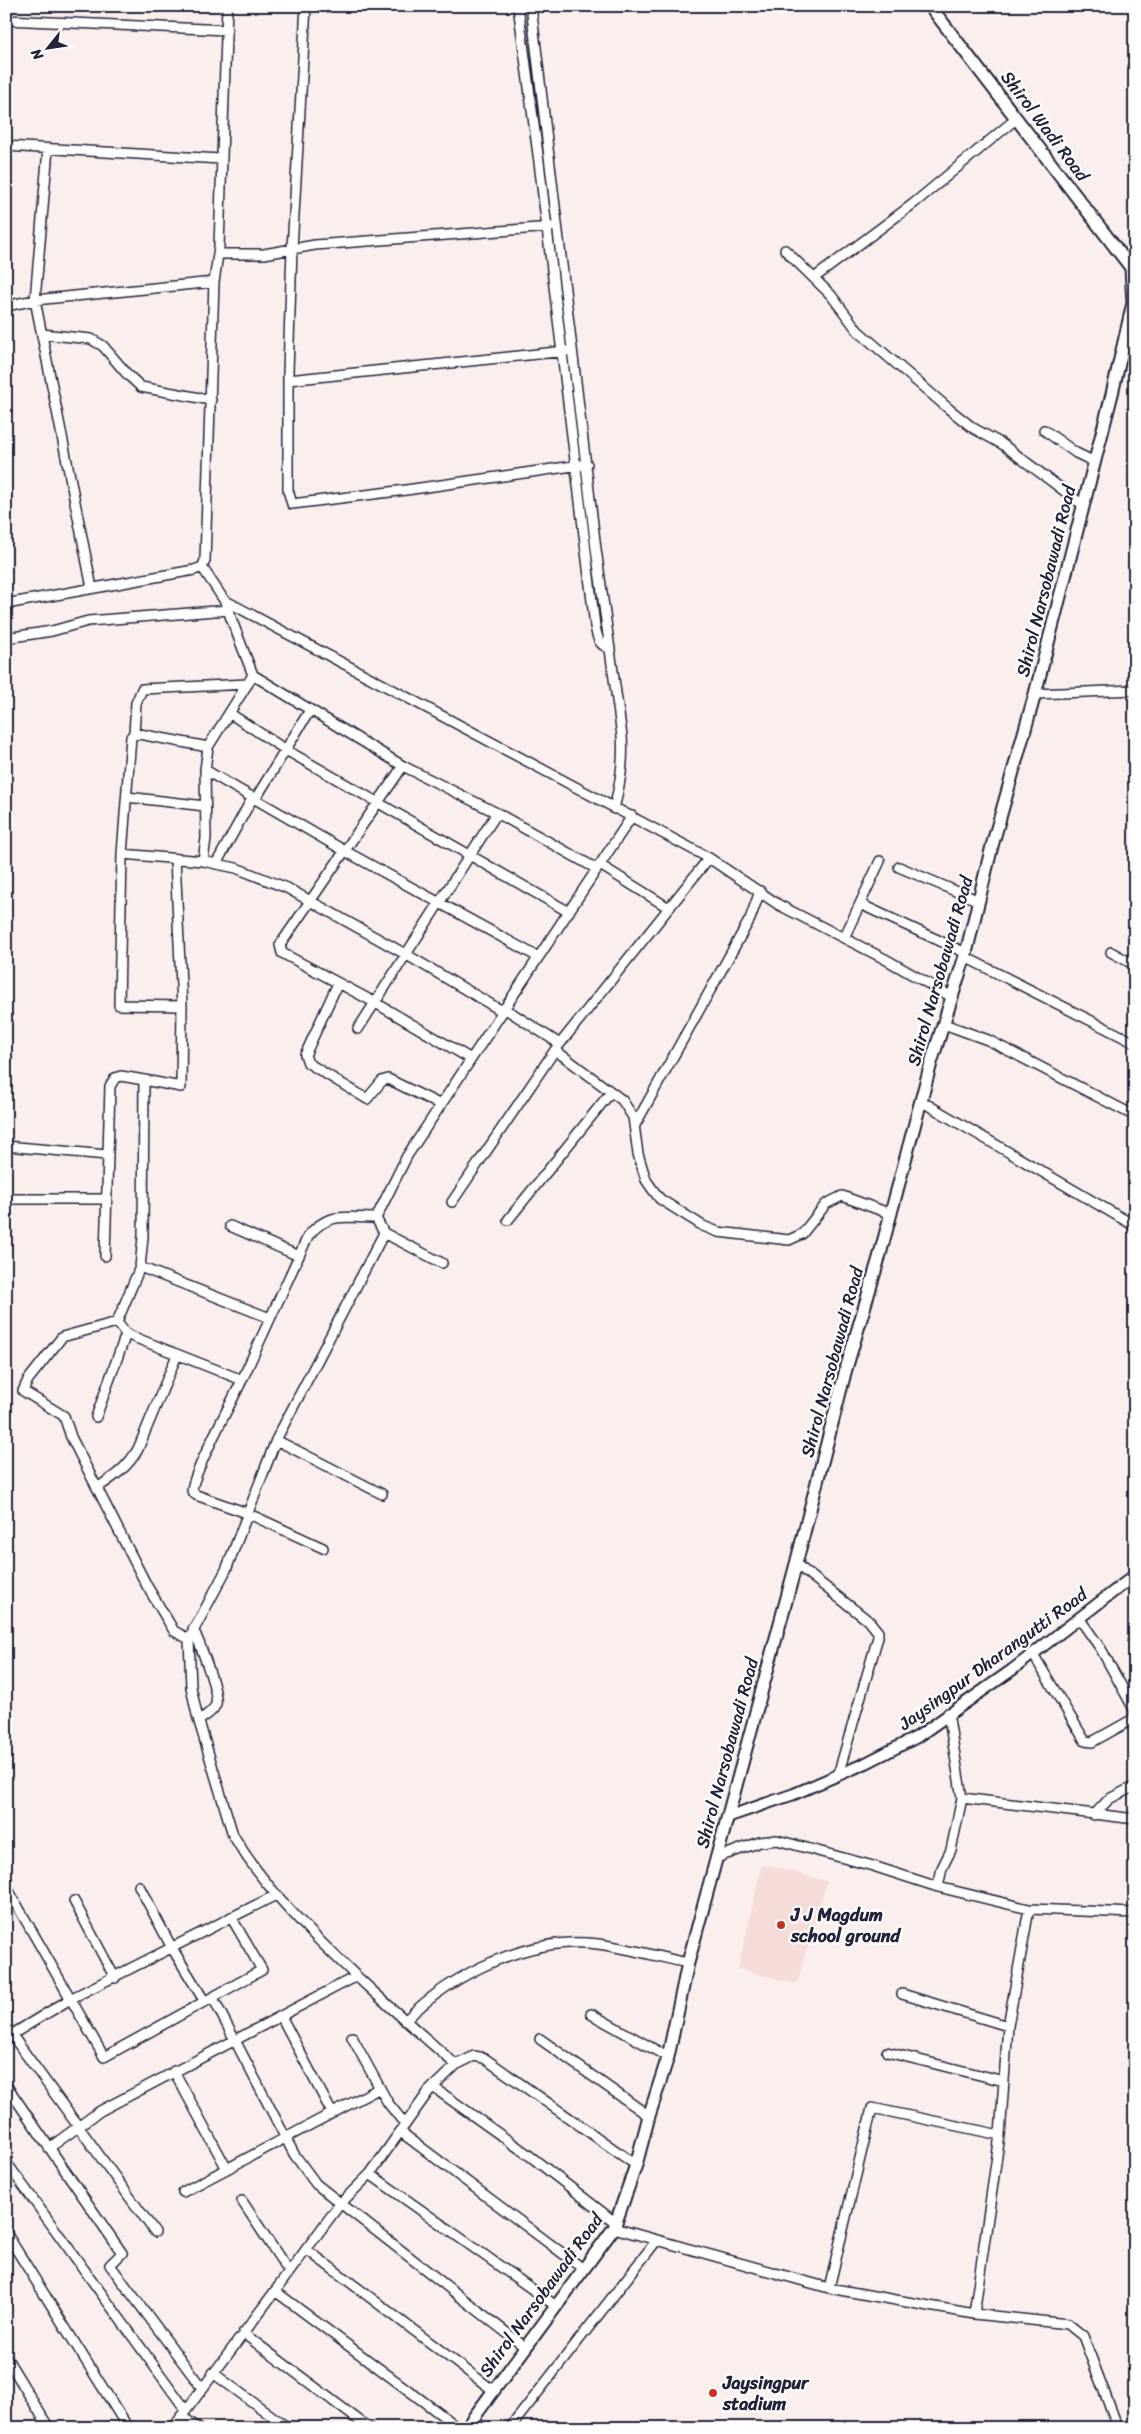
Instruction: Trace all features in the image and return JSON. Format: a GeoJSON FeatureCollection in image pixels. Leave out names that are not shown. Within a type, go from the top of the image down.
{"type":"FeatureCollection","features":[{"type":"Feature","properties":{"kind":"main road","name":"Shirol Wadi Road"},"geometry":{"type":"LineString","coordinates":[[930,6],[1018,118],[1133,271]]}},
{"type":"Feature","properties":{"kind":"main road","name":"Shirol Narsobawadi Road"},"geometry":{"type":"LineString","coordinates":[[466,2428],[615,2225],[636,2165],[668,2057],[688,1963],[796,1564],[846,1369],[891,1214],[921,1101],[965,955],[1035,694],[1095,462],[1133,303],[1133,271]]}},
{"type":"Feature","properties":{"kind":"street"},"geometry":{"type":"LineString","coordinates":[[6,604],[194,570],[202,567],[205,561],[214,282],[218,254],[227,6]]}},
{"type":"Feature","properties":{"kind":"street"},"geometry":{"type":"LineString","coordinates":[[306,6],[292,249],[288,380],[288,490],[292,504],[397,492],[587,464]]}},
{"type":"Feature","properties":{"kind":"street"},"geometry":{"type":"LineString","coordinates":[[518,6],[596,633],[602,645],[610,648]]}},
{"type":"Feature","properties":{"kind":"street"},"geometry":{"type":"LineString","coordinates":[[531,6],[624,757],[614,809]]}},
{"type":"Feature","properties":{"kind":"street"},"geometry":{"type":"LineString","coordinates":[[6,20],[227,30]]}},
{"type":"Feature","properties":{"kind":"street"},"geometry":{"type":"LineString","coordinates":[[530,96],[542,95]]}},
{"type":"Feature","properties":{"kind":"street"},"geometry":{"type":"LineString","coordinates":[[814,278],[913,204],[1018,118]]}},
{"type":"Feature","properties":{"kind":"street"},"geometry":{"type":"LineString","coordinates":[[6,146],[220,159]]}},
{"type":"Feature","properties":{"kind":"street"},"geometry":{"type":"LineString","coordinates":[[48,149],[35,300],[92,588]]}},
{"type":"Feature","properties":{"kind":"street"},"geometry":{"type":"LineString","coordinates":[[218,254],[264,254],[315,244],[558,227]]}},
{"type":"Feature","properties":{"kind":"street"},"geometry":{"type":"LineString","coordinates":[[785,250],[831,294],[858,331],[949,409],[973,428],[1002,444],[1083,505]]}},
{"type":"Feature","properties":{"kind":"street"},"geometry":{"type":"LineString","coordinates":[[6,306],[35,300],[214,282]]}},
{"type":"Feature","properties":{"kind":"street"},"geometry":{"type":"LineString","coordinates":[[42,334],[90,339],[103,346],[141,387],[211,400]]}},
{"type":"Feature","properties":{"kind":"street"},"geometry":{"type":"LineString","coordinates":[[288,380],[573,350]]}},
{"type":"Feature","properties":{"kind":"street"},"geometry":{"type":"LineString","coordinates":[[1044,430],[1076,453],[1095,462]]}},
{"type":"Feature","properties":{"kind":"street"},"geometry":{"type":"LineString","coordinates":[[202,567],[224,600],[253,675],[403,766],[599,867],[668,908]]}},
{"type":"Feature","properties":{"kind":"street"},"geometry":{"type":"LineString","coordinates":[[224,600],[430,708],[614,809],[632,816],[709,858],[779,905],[952,997]]}},
{"type":"Feature","properties":{"kind":"street"},"geometry":{"type":"LineString","coordinates":[[6,638],[52,631],[88,621],[228,610]]}},
{"type":"Feature","properties":{"kind":"street"},"geometry":{"type":"LineString","coordinates":[[203,861],[206,838],[205,770],[208,748],[253,675]]}},
{"type":"Feature","properties":{"kind":"street"},"geometry":{"type":"LineString","coordinates":[[182,1006],[119,1005],[122,854],[131,737],[134,733],[136,702],[142,690],[248,684]]}},
{"type":"Feature","properties":{"kind":"street"},"geometry":{"type":"LineString","coordinates":[[1035,694],[1135,690]]}},
{"type":"Feature","properties":{"kind":"street"},"geometry":{"type":"LineString","coordinates":[[216,864],[254,797],[310,710]]}},
{"type":"Feature","properties":{"kind":"street"},"geometry":{"type":"LineString","coordinates":[[229,713],[286,750],[569,912]]}},
{"type":"Feature","properties":{"kind":"street"},"geometry":{"type":"LineString","coordinates":[[134,733],[208,748]]}},
{"type":"Feature","properties":{"kind":"street"},"geometry":{"type":"LineString","coordinates":[[403,766],[280,945],[280,949],[282,953],[374,1002],[471,1059]]}},
{"type":"Feature","properties":{"kind":"street"},"geometry":{"type":"LineString","coordinates":[[205,770],[345,851],[538,957]]}},
{"type":"Feature","properties":{"kind":"street"},"geometry":{"type":"LineString","coordinates":[[126,797],[205,806]]}},
{"type":"Feature","properties":{"kind":"street"},"geometry":{"type":"LineString","coordinates":[[358,1029],[497,813]]}},
{"type":"Feature","properties":{"kind":"street"},"geometry":{"type":"LineString","coordinates":[[376,1218],[407,1156],[632,816]]}},
{"type":"Feature","properties":{"kind":"street"},"geometry":{"type":"LineString","coordinates":[[122,854],[203,861],[236,868],[287,888],[503,1010],[557,1047],[622,1100],[634,1117],[638,1154],[646,1180],[653,1190],[660,1199],[689,1218],[718,1232],[784,1240],[796,1239],[826,1204],[842,1196],[891,1214]]}},
{"type":"Feature","properties":{"kind":"street"},"geometry":{"type":"LineString","coordinates":[[452,1202],[557,1047],[709,858]]}},
{"type":"Feature","properties":{"kind":"street"},"geometry":{"type":"LineString","coordinates":[[105,1256],[107,1155],[112,1082],[121,1076],[180,1087],[182,1006],[175,859]]}},
{"type":"Feature","properties":{"kind":"street"},"geometry":{"type":"LineString","coordinates":[[844,938],[880,861]]}},
{"type":"Feature","properties":{"kind":"street"},"geometry":{"type":"LineString","coordinates":[[899,867],[979,901]]}},
{"type":"Feature","properties":{"kind":"street"},"geometry":{"type":"LineString","coordinates":[[635,1125],[750,919],[760,891]]}},
{"type":"Feature","properties":{"kind":"street"},"geometry":{"type":"LineString","coordinates":[[860,904],[965,955],[1135,1043]]}},
{"type":"Feature","properties":{"kind":"street"},"geometry":{"type":"LineString","coordinates":[[1110,952],[1135,965]]}},
{"type":"Feature","properties":{"kind":"street"},"geometry":{"type":"LineString","coordinates":[[338,983],[305,1054],[308,1064],[368,1099],[382,1081],[388,1079],[440,1105]]}},
{"type":"Feature","properties":{"kind":"street"},"geometry":{"type":"LineString","coordinates":[[944,1024],[988,1040],[1135,1116]]}},
{"type":"Feature","properties":{"kind":"street"},"geometry":{"type":"LineString","coordinates":[[117,1322],[140,1267],[143,1238],[144,1080]]}},
{"type":"Feature","properties":{"kind":"street"},"geometry":{"type":"LineString","coordinates":[[508,1220],[611,1092]]}},
{"type":"Feature","properties":{"kind":"street"},"geometry":{"type":"LineString","coordinates":[[921,1101],[1135,1226]]}},
{"type":"Feature","properties":{"kind":"street"},"geometry":{"type":"LineString","coordinates":[[6,1146],[107,1155]]}},
{"type":"Feature","properties":{"kind":"street"},"geometry":{"type":"LineString","coordinates":[[6,1199],[107,1199]]}},
{"type":"Feature","properties":{"kind":"street"},"geometry":{"type":"LineString","coordinates":[[324,1548],[247,1513],[210,1501],[192,1491],[192,1486],[308,1236],[321,1221],[329,1218],[376,1218]]}},
{"type":"Feature","properties":{"kind":"street"},"geometry":{"type":"LineString","coordinates":[[376,1218],[384,1232],[442,1263]]}},
{"type":"Feature","properties":{"kind":"street"},"geometry":{"type":"LineString","coordinates":[[230,1226],[299,1256]]}},
{"type":"Feature","properties":{"kind":"street"},"geometry":{"type":"LineString","coordinates":[[384,1232],[276,1440],[226,1570],[193,1629],[189,1639],[192,1687],[199,1720],[233,1834],[259,1876],[355,1977],[456,2065]]}},
{"type":"Feature","properties":{"kind":"street"},"geometry":{"type":"LineString","coordinates":[[140,1267],[270,1318]]}},
{"type":"Feature","properties":{"kind":"street"},"geometry":{"type":"LineString","coordinates":[[117,1322],[126,1334],[242,1380]]}},
{"type":"Feature","properties":{"kind":"street"},"geometry":{"type":"LineString","coordinates":[[117,1322],[62,1337],[28,1380],[23,1391],[64,1416],[97,1488],[161,1609],[174,1631],[189,1639]]}},
{"type":"Feature","properties":{"kind":"street"},"geometry":{"type":"LineString","coordinates":[[96,1417],[126,1334]]}},
{"type":"Feature","properties":{"kind":"street"},"geometry":{"type":"LineString","coordinates":[[97,1488],[120,1473],[131,1462],[176,1355]]}},
{"type":"Feature","properties":{"kind":"street"},"geometry":{"type":"LineString","coordinates":[[276,1440],[382,1494]]}},
{"type":"Feature","properties":{"kind":"street"},"geometry":{"type":"LineString","coordinates":[[796,1564],[870,1622],[878,1632],[838,1775]]}},
{"type":"Feature","properties":{"kind":"street","name":"Jaysingpur Dharangutti Road"},"geometry":{"type":"LineString","coordinates":[[727,1817],[794,1794],[917,1737],[1033,1654],[1135,1575]]}},
{"type":"Feature","properties":{"kind":"street"},"geometry":{"type":"LineString","coordinates":[[1079,1618],[1101,1649],[1135,1711]]}},
{"type":"Feature","properties":{"kind":"street"},"geometry":{"type":"LineString","coordinates":[[193,1629],[203,1650],[216,1700],[213,1709],[199,1720]]}},
{"type":"Feature","properties":{"kind":"street"},"geometry":{"type":"LineString","coordinates":[[1033,1654],[1085,1741],[1092,1742],[1135,1718]]}},
{"type":"Feature","properties":{"kind":"street"},"geometry":{"type":"LineString","coordinates":[[938,1887],[942,1868],[951,1850],[962,1798],[948,1714]]}},
{"type":"Feature","properties":{"kind":"street"},"geometry":{"type":"LineString","coordinates":[[1094,1815],[1109,1799],[1135,1786]]}},
{"type":"Feature","properties":{"kind":"street"},"geometry":{"type":"LineString","coordinates":[[962,1798],[1135,1819]]}},
{"type":"Feature","properties":{"kind":"street"},"geometry":{"type":"LineString","coordinates":[[716,1858],[760,1842],[777,1840],[856,1861],[938,1887],[1029,1909],[1135,1913]]}},
{"type":"Feature","properties":{"kind":"street"},"geometry":{"type":"LineString","coordinates":[[6,1886],[72,1998],[104,2057],[262,1970],[231,1917]]}},
{"type":"Feature","properties":{"kind":"street"},"geometry":{"type":"LineString","coordinates":[[139,1886],[172,1948],[209,2000],[234,2040],[294,2154],[316,2184],[526,2348]]}},
{"type":"Feature","properties":{"kind":"street"},"geometry":{"type":"LineString","coordinates":[[9,2036],[72,1998],[276,1896]]}},
{"type":"Feature","properties":{"kind":"street"},"geometry":{"type":"LineString","coordinates":[[74,1901],[114,1978]]}},
{"type":"Feature","properties":{"kind":"street"},"geometry":{"type":"LineString","coordinates":[[974,2314],[1000,2135],[1008,2026],[1029,1909]]}},
{"type":"Feature","properties":{"kind":"street"},"geometry":{"type":"LineString","coordinates":[[406,2021],[428,2000],[472,1972],[504,1956],[549,1945],[597,1944],[688,1963]]}},
{"type":"Feature","properties":{"kind":"street"},"geometry":{"type":"LineString","coordinates":[[49,2148],[100,2112],[174,2071],[355,1977]]}},
{"type":"Feature","properties":{"kind":"street"},"geometry":{"type":"LineString","coordinates":[[902,1994],[1008,2026]]}},
{"type":"Feature","properties":{"kind":"street"},"geometry":{"type":"LineString","coordinates":[[591,2014],[668,2057]]}},
{"type":"Feature","properties":{"kind":"street"},"geometry":{"type":"LineString","coordinates":[[281,2016],[332,2113]]}},
{"type":"Feature","properties":{"kind":"street"},"geometry":{"type":"LineString","coordinates":[[6,2027],[9,2036],[155,2232]]}},
{"type":"Feature","properties":{"kind":"street"},"geometry":{"type":"LineString","coordinates":[[352,2037],[403,2128],[582,2268]]}},
{"type":"Feature","properties":{"kind":"street"},"geometry":{"type":"LineString","coordinates":[[540,2039],[649,2116]]}},
{"type":"Feature","properties":{"kind":"street"},"geometry":{"type":"LineString","coordinates":[[887,2052],[1004,2081]]}},
{"type":"Feature","properties":{"kind":"street"},"geometry":{"type":"LineString","coordinates":[[172,2428],[340,2204],[370,2174],[433,2088],[456,2065],[474,2056],[484,2058],[636,2165]]}},
{"type":"Feature","properties":{"kind":"street"},"geometry":{"type":"LineString","coordinates":[[174,2071],[226,2169]]}},
{"type":"Feature","properties":{"kind":"street"},"geometry":{"type":"LineString","coordinates":[[6,2085],[122,2253],[110,2264],[202,2388]]}},
{"type":"Feature","properties":{"kind":"street"},"geometry":{"type":"LineString","coordinates":[[183,2192],[380,2088]]}},
{"type":"Feature","properties":{"kind":"street"},"geometry":{"type":"LineString","coordinates":[[433,2088],[530,2156],[615,2225],[657,2240],[829,2288],[974,2314],[1068,2324],[1083,2336],[1118,2428]]}},
{"type":"Feature","properties":{"kind":"street"},"geometry":{"type":"LineString","coordinates":[[829,2288],[872,2108],[1000,2135]]}},
{"type":"Feature","properties":{"kind":"street"},"geometry":{"type":"LineString","coordinates":[[6,2162],[184,2413],[198,2428]]}},
{"type":"Feature","properties":{"kind":"street"},"geometry":{"type":"LineString","coordinates":[[370,2174],[556,2306]]}},
{"type":"Feature","properties":{"kind":"street"},"geometry":{"type":"LineString","coordinates":[[242,2201],[289,2272]]}},
{"type":"Feature","properties":{"kind":"street"},"geometry":{"type":"LineString","coordinates":[[6,2233],[128,2428]]}},
{"type":"Feature","properties":{"kind":"street"},"geometry":{"type":"LineString","coordinates":[[510,2428],[657,2240]]}},
{"type":"Feature","properties":{"kind":"street"},"geometry":{"type":"LineString","coordinates":[[306,2249],[494,2391]]}},
{"type":"Feature","properties":{"kind":"street"},"geometry":{"type":"LineString","coordinates":[[275,2291],[458,2428]]}},
{"type":"Feature","properties":{"kind":"street"},"geometry":{"type":"LineString","coordinates":[[243,2333],[369,2428]]}},
{"type":"Feature","properties":{"kind":"street"},"geometry":{"type":"LineString","coordinates":[[6,2357],[49,2428]]}},
{"type":"Feature","properties":{"kind":"street"},"geometry":{"type":"LineString","coordinates":[[213,2373],[288,2428]]}},
{"type":"Feature","properties":{"kind":"shaded area","name":"J J Magdum school ground"},"geometry":{"type":"Polygon","coordinates":[[[762,1864],[827,1881],[797,1984],[738,1969],[762,1864]]]}},
{"type":"Feature","properties":{"kind":"place","name":"J J Magdum school ground"},"geometry":{"type":"Point","coordinates":[781,1925]}},
{"type":"Feature","properties":{"kind":"place","name":"Jaysingpur stadium"},"geometry":{"type":"Point","coordinates":[713,2393]}}]}
